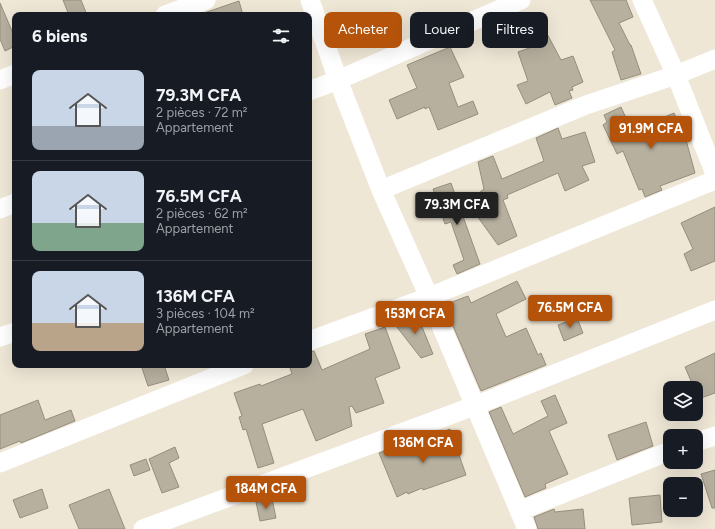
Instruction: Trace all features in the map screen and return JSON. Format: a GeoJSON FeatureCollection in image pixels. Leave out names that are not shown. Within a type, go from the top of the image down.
{"type":"FeatureCollection","features":[{"type":"Feature","properties":{"kind":"street"},"geometry":{"type":"LineString","coordinates":[[173,12],[206,0]]}},
{"type":"Feature","properties":{"kind":"street"},"geometry":{"type":"LineString","coordinates":[[310,0],[338,80],[381,190],[429,297],[527,529]]}},
{"type":"Feature","properties":{"kind":"street"},"geometry":{"type":"LineString","coordinates":[[312,90],[338,80],[521,0]]}},
{"type":"Feature","properties":{"kind":"street"},"geometry":{"type":"LineString","coordinates":[[642,0],[676,75],[715,174]]}},
{"type":"Feature","properties":{"kind":"street"},"geometry":{"type":"LineString","coordinates":[[381,190],[586,106],[676,75],[715,59]]}},
{"type":"Feature","properties":{"kind":"street"},"geometry":{"type":"LineString","coordinates":[[0,80],[12,75]]}},
{"type":"Feature","properties":{"kind":"street"},"geometry":{"type":"LineString","coordinates":[[312,340],[429,297],[715,180]]}},
{"type":"Feature","properties":{"kind":"street"},"geometry":{"type":"LineString","coordinates":[[0,209],[12,204]]}},
{"type":"Feature","properties":{"kind":"street"},"geometry":{"type":"LineString","coordinates":[[143,529],[474,406],[715,310]]}},
{"type":"Feature","properties":{"kind":"street"},"geometry":{"type":"LineString","coordinates":[[0,337],[12,333]]}},
{"type":"Feature","properties":{"kind":"street"},"geometry":{"type":"LineString","coordinates":[[0,463],[231,368]]}},
{"type":"Feature","properties":{"kind":"street"},"geometry":{"type":"LineString","coordinates":[[703,440],[715,436]]}},
{"type":"Feature","properties":{"kind":"street"},"geometry":{"type":"LineString","coordinates":[[520,511],[663,454]]}},
{"type":"Feature","properties":{"kind":"building"},"geometry":{"type":"Polygon","coordinates":[[[63,0],[81,0],[86,12],[68,12],[63,0]]]}},
{"type":"Feature","properties":{"kind":"building"},"geometry":{"type":"Polygon","coordinates":[[[590,0],[626,0],[633,17],[619,23],[631,45],[641,74],[621,80],[612,52],[615,50],[590,0]]]}},
{"type":"Feature","properties":{"kind":"building"},"geometry":{"type":"Polygon","coordinates":[[[239,1],[242,12],[207,12],[239,1]]]}},
{"type":"Feature","properties":{"kind":"building"},"geometry":{"type":"Polygon","coordinates":[[[0,3],[12,31],[12,48],[5,51],[0,39],[0,3]]]}},
{"type":"Feature","properties":{"kind":"building"},"geometry":{"type":"Polygon","coordinates":[[[548,36],[561,60],[573,56],[583,82],[572,87],[573,90],[569,91],[572,98],[555,105],[550,92],[526,104],[517,85],[528,81],[518,52],[529,48],[548,48],[548,36]]]}},
{"type":"Feature","properties":{"kind":"building"},"geometry":{"type":"Polygon","coordinates":[[[450,48],[464,77],[449,83],[458,107],[473,101],[478,114],[438,130],[429,107],[425,109],[425,107],[397,119],[389,100],[417,88],[407,65],[450,48]]]}},
{"type":"Feature","properties":{"kind":"building"},"geometry":{"type":"Polygon","coordinates":[[[621,107],[632,131],[674,113],[686,140],[695,173],[660,186],[662,190],[645,197],[642,189],[639,190],[623,151],[617,154],[603,125],[607,122],[604,115],[621,107]]]}},
{"type":"Feature","properties":{"kind":"building"},"geometry":{"type":"Polygon","coordinates":[[[558,128],[562,139],[585,132],[595,162],[582,166],[589,180],[565,191],[558,173],[507,195],[508,198],[503,200],[517,236],[498,245],[467,202],[484,189],[478,162],[493,156],[502,179],[544,161],[536,138],[558,128]]]}},
{"type":"Feature","properties":{"kind":"building"},"geometry":{"type":"Polygon","coordinates":[[[451,183],[480,264],[457,274],[453,265],[464,260],[451,222],[445,224],[433,189],[451,183]]]}},
{"type":"Feature","properties":{"kind":"building"},"geometry":{"type":"Polygon","coordinates":[[[715,207],[715,261],[691,271],[684,254],[693,249],[681,223],[715,207]]]}},
{"type":"Feature","properties":{"kind":"building"},"geometry":{"type":"Polygon","coordinates":[[[517,281],[526,299],[496,314],[506,337],[526,328],[538,355],[541,353],[546,365],[481,391],[444,305],[468,296],[471,303],[517,281]]]}},
{"type":"Feature","properties":{"kind":"building"},"geometry":{"type":"Polygon","coordinates":[[[407,317],[408,319],[418,317],[433,354],[421,358],[393,322],[407,317]]]}},
{"type":"Feature","properties":{"kind":"building"},"geometry":{"type":"Polygon","coordinates":[[[577,318],[583,333],[564,341],[558,325],[577,318]]]}},
{"type":"Feature","properties":{"kind":"building"},"geometry":{"type":"Polygon","coordinates":[[[385,327],[400,368],[375,378],[384,403],[356,413],[352,406],[349,407],[352,426],[316,441],[303,409],[262,424],[274,463],[258,468],[246,429],[243,430],[239,417],[242,416],[234,393],[260,384],[261,386],[292,374],[290,368],[312,368],[312,351],[314,351],[322,370],[370,349],[365,334],[385,327]]]}},
{"type":"Feature","properties":{"kind":"building"},"geometry":{"type":"Polygon","coordinates":[[[715,353],[715,393],[703,397],[703,381],[691,381],[685,367],[715,353]]]}},
{"type":"Feature","properties":{"kind":"building"},"geometry":{"type":"Polygon","coordinates":[[[142,368],[165,368],[169,380],[148,386],[142,368]]]}},
{"type":"Feature","properties":{"kind":"building"},"geometry":{"type":"Polygon","coordinates":[[[555,395],[567,423],[549,431],[568,474],[545,484],[546,488],[525,497],[489,412],[501,407],[513,434],[548,416],[541,401],[555,395]]]}},
{"type":"Feature","properties":{"kind":"building"},"geometry":{"type":"Polygon","coordinates":[[[38,400],[45,420],[71,410],[75,421],[21,443],[20,441],[0,449],[0,415],[38,400]]]}},
{"type":"Feature","properties":{"kind":"building"},"geometry":{"type":"Polygon","coordinates":[[[646,422],[653,446],[617,460],[608,435],[646,422]]]}},
{"type":"Feature","properties":{"kind":"building"},"geometry":{"type":"Polygon","coordinates":[[[450,429],[466,475],[423,490],[422,488],[408,494],[407,492],[397,497],[379,453],[395,447],[396,449],[450,429]]]}},
{"type":"Feature","properties":{"kind":"building"},"geometry":{"type":"Polygon","coordinates":[[[175,447],[179,458],[169,463],[179,487],[162,493],[149,459],[175,447]]]}},
{"type":"Feature","properties":{"kind":"building"},"geometry":{"type":"Polygon","coordinates":[[[146,459],[150,470],[134,476],[130,465],[146,459]]]}},
{"type":"Feature","properties":{"kind":"building"},"geometry":{"type":"Polygon","coordinates":[[[715,470],[715,508],[712,508],[701,474],[715,470]]]}},
{"type":"Feature","properties":{"kind":"building"},"geometry":{"type":"Polygon","coordinates":[[[42,489],[48,508],[20,518],[13,500],[42,489]]]}},
{"type":"Feature","properties":{"kind":"building"},"geometry":{"type":"Polygon","coordinates":[[[109,489],[125,529],[79,529],[69,505],[109,489]]]}},
{"type":"Feature","properties":{"kind":"building"},"geometry":{"type":"Polygon","coordinates":[[[660,495],[662,522],[632,525],[629,498],[660,495]]]}},
{"type":"Feature","properties":{"kind":"building"},"geometry":{"type":"Polygon","coordinates":[[[272,499],[276,518],[260,521],[256,502],[272,499]]]}},
{"type":"Feature","properties":{"kind":"building"},"geometry":{"type":"Polygon","coordinates":[[[554,509],[555,512],[583,509],[585,529],[538,529],[534,517],[554,509]]]}}]}
